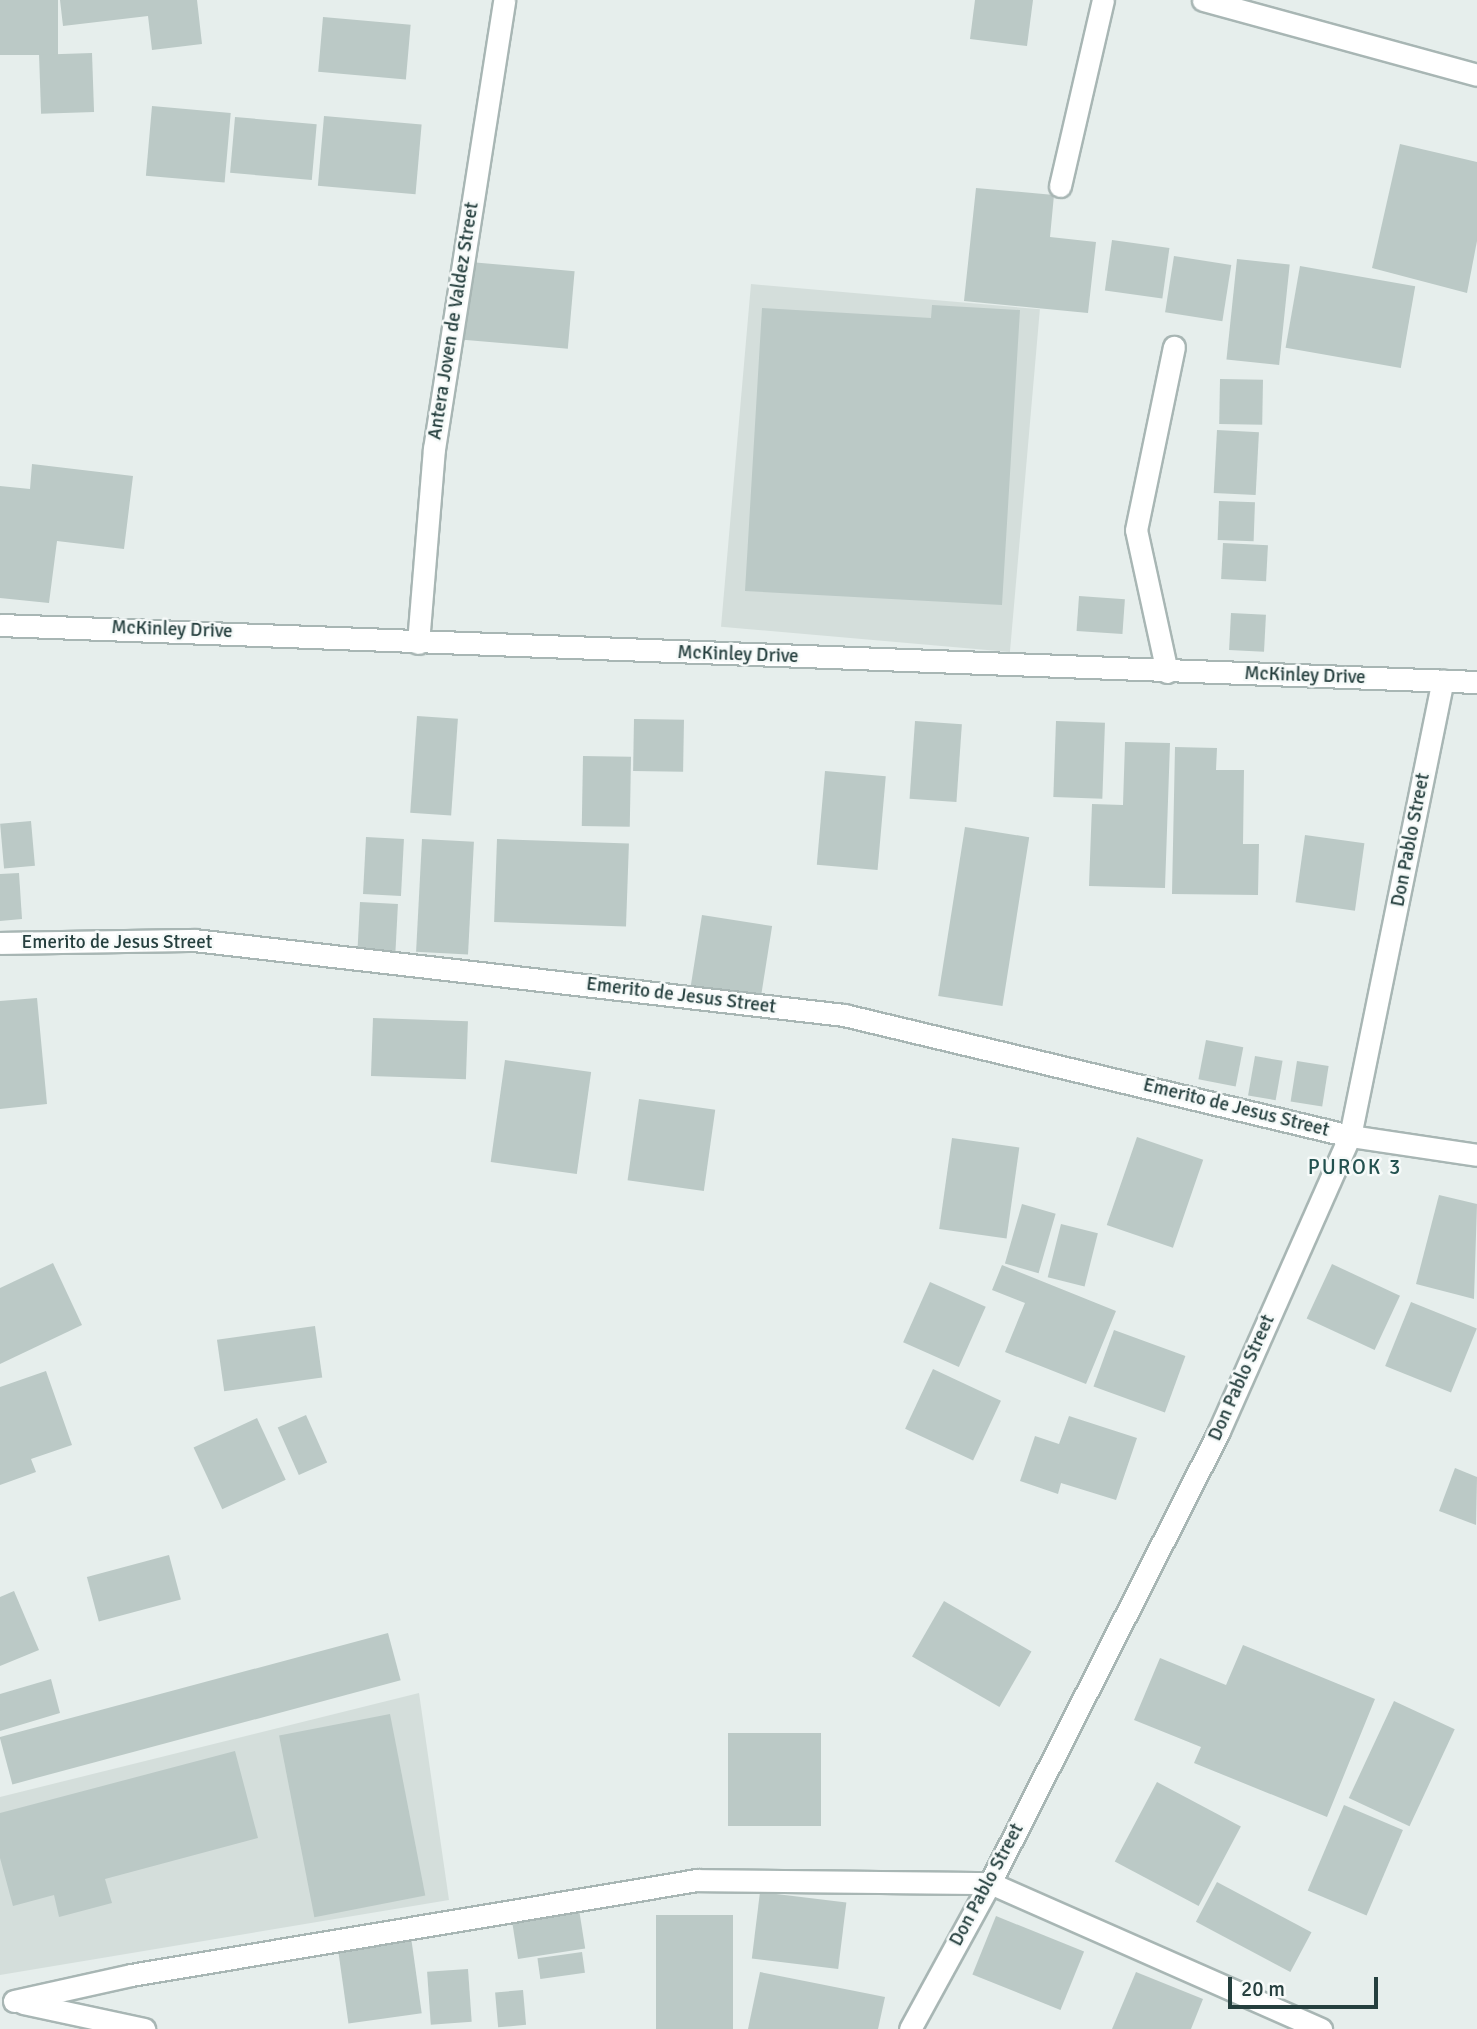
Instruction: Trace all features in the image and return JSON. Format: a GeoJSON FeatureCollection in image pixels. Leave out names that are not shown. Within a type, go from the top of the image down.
{"type":"FeatureCollection","features":[{"type":"Feature","properties":{"kind":"street","name":"Antera Joven de Valdez Street"},"geometry":{"type":"LineString","coordinates":[[418,643],[434,449],[504,0]]}},
{"type":"Feature","properties":{"kind":"street"},"geometry":{"type":"LineString","coordinates":[[1060,186],[1103,0]]}},
{"type":"Feature","properties":{"kind":"street"},"geometry":{"type":"LineString","coordinates":[[1203,0],[1477,75]]}},
{"type":"Feature","properties":{"kind":"street"},"geometry":{"type":"LineString","coordinates":[[1167,672],[1136,530],[1174,347]]}},
{"type":"Feature","properties":{"kind":"street","name":"McKinley Drive"},"geometry":{"type":"LineString","coordinates":[[0,625],[313,634],[418,643],[1477,682]]}},
{"type":"Feature","properties":{"kind":"street","name":"Don Pablo Street"},"geometry":{"type":"LineString","coordinates":[[910,2029],[989,1883],[1219,1431],[1350,1136],[1443,680]]}},
{"type":"Feature","properties":{"kind":"street","name":"Emerito de Jesus Street"},"geometry":{"type":"LineString","coordinates":[[0,943],[194,940],[844,1015],[1350,1136],[1477,1155]]}},
{"type":"Feature","properties":{"kind":"street"},"geometry":{"type":"LineString","coordinates":[[7,2002],[131,1975],[697,1880],[989,1883],[1321,2029]]}},
{"type":"Feature","properties":{"kind":"street"},"geometry":{"type":"LineString","coordinates":[[7,2002],[144,2029]]}},
{"type":"Feature","properties":{"kind":"shaded area"},"geometry":{"type":"Polygon","coordinates":[[[751,284],[1040,309],[1010,652],[721,627],[751,284]]]}},
{"type":"Feature","properties":{"kind":"shaded area"},"geometry":{"type":"Polygon","coordinates":[[[419,1693],[449,1900],[0,1975],[0,1797],[419,1693]]]}},
{"type":"Feature","properties":{"kind":"building"},"geometry":{"type":"Polygon","coordinates":[[[0,0],[58,0],[58,55],[0,55],[0,0]]]}},
{"type":"Feature","properties":{"kind":"building"},"geometry":{"type":"Polygon","coordinates":[[[60,0],[197,0],[202,44],[152,50],[148,16],[63,26],[60,0]]]}},
{"type":"Feature","properties":{"kind":"building"},"geometry":{"type":"Polygon","coordinates":[[[975,0],[1033,0],[1027,46],[970,39],[975,0]]]}},
{"type":"Feature","properties":{"kind":"building"},"geometry":{"type":"Polygon","coordinates":[[[323,17],[411,25],[406,79],[318,72],[323,17]]]}},
{"type":"Feature","properties":{"kind":"building"},"geometry":{"type":"Polygon","coordinates":[[[92,53],[94,112],[41,114],[39,55],[92,53]]]}},
{"type":"Feature","properties":{"kind":"building"},"geometry":{"type":"Polygon","coordinates":[[[152,106],[231,113],[225,183],[146,176],[152,106]]]}},
{"type":"Feature","properties":{"kind":"building"},"geometry":{"type":"Polygon","coordinates":[[[324,116],[422,125],[416,194],[318,186],[324,116]]]}},
{"type":"Feature","properties":{"kind":"building"},"geometry":{"type":"Polygon","coordinates":[[[235,117],[317,124],[312,180],[230,173],[235,117]]]}},
{"type":"Feature","properties":{"kind":"building"},"geometry":{"type":"Polygon","coordinates":[[[1400,144],[1477,162],[1477,241],[1467,293],[1372,268],[1400,144]]]}},
{"type":"Feature","properties":{"kind":"building"},"geometry":{"type":"Polygon","coordinates":[[[976,188],[1054,195],[1050,237],[1096,242],[1088,313],[964,301],[976,188]]]}},
{"type":"Feature","properties":{"kind":"building"},"geometry":{"type":"Polygon","coordinates":[[[1112,240],[1169,248],[1162,299],[1105,291],[1112,240]]]}},
{"type":"Feature","properties":{"kind":"building"},"geometry":{"type":"Polygon","coordinates":[[[1174,256],[1231,265],[1222,321],[1165,312],[1174,256]]]}},
{"type":"Feature","properties":{"kind":"building"},"geometry":{"type":"Polygon","coordinates":[[[1237,259],[1290,265],[1279,365],[1226,359],[1237,259]]]}},
{"type":"Feature","properties":{"kind":"building"},"geometry":{"type":"Polygon","coordinates":[[[470,262],[575,271],[568,349],[463,340],[470,262]]]}},
{"type":"Feature","properties":{"kind":"building"},"geometry":{"type":"Polygon","coordinates":[[[1300,266],[1415,286],[1401,368],[1286,348],[1300,266]]]}},
{"type":"Feature","properties":{"kind":"building"},"geometry":{"type":"Polygon","coordinates":[[[932,305],[1020,310],[1002,605],[745,591],[762,308],[931,318],[932,305]]]}},
{"type":"Feature","properties":{"kind":"building"},"geometry":{"type":"Polygon","coordinates":[[[1220,379],[1263,380],[1262,425],[1219,424],[1220,379]]]}},
{"type":"Feature","properties":{"kind":"building"},"geometry":{"type":"Polygon","coordinates":[[[1217,430],[1259,432],[1256,495],[1214,493],[1217,430]]]}},
{"type":"Feature","properties":{"kind":"building"},"geometry":{"type":"Polygon","coordinates":[[[32,464],[133,476],[124,549],[57,541],[49,603],[0,598],[0,486],[30,489],[32,464]]]}},
{"type":"Feature","properties":{"kind":"building"},"geometry":{"type":"Polygon","coordinates":[[[1219,501],[1255,502],[1254,541],[1218,540],[1219,501]]]}},
{"type":"Feature","properties":{"kind":"building"},"geometry":{"type":"Polygon","coordinates":[[[1223,543],[1268,545],[1266,581],[1221,579],[1223,543]]]}},
{"type":"Feature","properties":{"kind":"building"},"geometry":{"type":"Polygon","coordinates":[[[1079,596],[1125,599],[1122,634],[1077,631],[1079,596]]]}},
{"type":"Feature","properties":{"kind":"building"},"geometry":{"type":"Polygon","coordinates":[[[1231,613],[1266,615],[1264,652],[1229,650],[1231,613]]]}},
{"type":"Feature","properties":{"kind":"building"},"geometry":{"type":"Polygon","coordinates":[[[417,716],[458,719],[451,816],[410,813],[417,716]]]}},
{"type":"Feature","properties":{"kind":"building"},"geometry":{"type":"Polygon","coordinates":[[[634,719],[684,720],[683,772],[633,771],[634,719]]]}},
{"type":"Feature","properties":{"kind":"building"},"geometry":{"type":"Polygon","coordinates":[[[915,721],[962,724],[956,802],[910,799],[915,721]]]}},
{"type":"Feature","properties":{"kind":"building"},"geometry":{"type":"Polygon","coordinates":[[[1056,721],[1105,723],[1102,799],[1053,797],[1056,721]]]}},
{"type":"Feature","properties":{"kind":"building"},"geometry":{"type":"Polygon","coordinates":[[[1125,742],[1170,743],[1165,888],[1089,886],[1092,804],[1123,805],[1125,742]]]}},
{"type":"Feature","properties":{"kind":"building"},"geometry":{"type":"Polygon","coordinates":[[[1175,747],[1217,748],[1216,770],[1244,770],[1243,844],[1259,844],[1258,895],[1172,894],[1175,747]]]}},
{"type":"Feature","properties":{"kind":"building"},"geometry":{"type":"Polygon","coordinates":[[[583,756],[631,757],[630,827],[582,826],[583,756]]]}},
{"type":"Feature","properties":{"kind":"building"},"geometry":{"type":"Polygon","coordinates":[[[825,771],[886,776],[878,870],[817,865],[825,771]]]}},
{"type":"Feature","properties":{"kind":"building"},"geometry":{"type":"Polygon","coordinates":[[[31,821],[35,866],[4,869],[0,824],[31,821]]]}},
{"type":"Feature","properties":{"kind":"building"},"geometry":{"type":"Polygon","coordinates":[[[965,827],[1029,837],[1002,1006],[938,996],[965,827]]]}},
{"type":"Feature","properties":{"kind":"building"},"geometry":{"type":"Polygon","coordinates":[[[1305,835],[1364,843],[1355,911],[1296,902],[1305,835]]]}},
{"type":"Feature","properties":{"kind":"building"},"geometry":{"type":"Polygon","coordinates":[[[366,837],[404,839],[401,896],[363,894],[366,837]]]}},
{"type":"Feature","properties":{"kind":"building"},"geometry":{"type":"Polygon","coordinates":[[[422,839],[474,842],[468,955],[416,952],[422,839]]]}},
{"type":"Feature","properties":{"kind":"building"},"geometry":{"type":"Polygon","coordinates":[[[497,839],[629,844],[626,927],[494,922],[497,839]]]}},
{"type":"Feature","properties":{"kind":"building"},"geometry":{"type":"Polygon","coordinates":[[[19,873],[22,919],[0,921],[0,874],[19,873]]]}},
{"type":"Feature","properties":{"kind":"building"},"geometry":{"type":"Polygon","coordinates":[[[360,902],[398,904],[395,952],[357,950],[360,902]]]}},
{"type":"Feature","properties":{"kind":"building"},"geometry":{"type":"Polygon","coordinates":[[[702,915],[772,926],[761,998],[691,987],[702,915]]]}},
{"type":"Feature","properties":{"kind":"building"},"geometry":{"type":"Polygon","coordinates":[[[37,998],[47,1104],[0,1109],[0,1001],[37,998]]]}},
{"type":"Feature","properties":{"kind":"building"},"geometry":{"type":"Polygon","coordinates":[[[373,1018],[468,1021],[466,1079],[371,1076],[373,1018]]]}},
{"type":"Feature","properties":{"kind":"building"},"geometry":{"type":"Polygon","coordinates":[[[1206,1040],[1243,1047],[1236,1087],[1198,1079],[1206,1040]]]}},
{"type":"Feature","properties":{"kind":"building"},"geometry":{"type":"Polygon","coordinates":[[[1255,1056],[1283,1061],[1276,1100],[1248,1095],[1255,1056]]]}},
{"type":"Feature","properties":{"kind":"building"},"geometry":{"type":"Polygon","coordinates":[[[505,1060],[591,1072],[577,1174],[491,1162],[505,1060]]]}},
{"type":"Feature","properties":{"kind":"building"},"geometry":{"type":"Polygon","coordinates":[[[1297,1061],[1329,1066],[1322,1107],[1291,1101],[1297,1061]]]}},
{"type":"Feature","properties":{"kind":"building"},"geometry":{"type":"Polygon","coordinates":[[[639,1099],[715,1110],[704,1191],[628,1180],[639,1099]]]}},
{"type":"Feature","properties":{"kind":"building"},"geometry":{"type":"Polygon","coordinates":[[[1137,1137],[1203,1160],[1173,1248],[1107,1225],[1137,1137]]]}},
{"type":"Feature","properties":{"kind":"building"},"geometry":{"type":"Polygon","coordinates":[[[952,1138],[1019,1147],[1007,1239],[939,1229],[952,1138]]]}},
{"type":"Feature","properties":{"kind":"building"},"geometry":{"type":"Polygon","coordinates":[[[1439,1195],[1477,1204],[1474,1299],[1416,1284],[1439,1195]]]}},
{"type":"Feature","properties":{"kind":"building"},"geometry":{"type":"Polygon","coordinates":[[[1022,1204],[1056,1214],[1039,1273],[1005,1264],[1022,1204]]]}},
{"type":"Feature","properties":{"kind":"building"},"geometry":{"type":"Polygon","coordinates":[[[1061,1224],[1098,1233],[1085,1287],[1048,1277],[1061,1224]]]}},
{"type":"Feature","properties":{"kind":"building"},"geometry":{"type":"Polygon","coordinates":[[[53,1263],[82,1325],[0,1364],[0,1288],[53,1263]]]}},
{"type":"Feature","properties":{"kind":"building"},"geometry":{"type":"Polygon","coordinates":[[[1332,1264],[1400,1296],[1375,1350],[1307,1318],[1332,1264]]]}},
{"type":"Feature","properties":{"kind":"building"},"geometry":{"type":"Polygon","coordinates":[[[1002,1265],[1116,1311],[1086,1384],[1005,1352],[1025,1303],[992,1290],[1002,1265]]]}},
{"type":"Feature","properties":{"kind":"building"},"geometry":{"type":"Polygon","coordinates":[[[930,1282],[986,1307],[959,1367],[903,1342],[930,1282]]]}},
{"type":"Feature","properties":{"kind":"building"},"geometry":{"type":"Polygon","coordinates":[[[1411,1302],[1477,1329],[1451,1393],[1385,1366],[1411,1302]]]}},
{"type":"Feature","properties":{"kind":"building"},"geometry":{"type":"Polygon","coordinates":[[[315,1326],[322,1377],[224,1391],[217,1340],[315,1326]]]}},
{"type":"Feature","properties":{"kind":"building"},"geometry":{"type":"Polygon","coordinates":[[[1114,1330],[1185,1356],[1165,1412],[1093,1386],[1114,1330]]]}},
{"type":"Feature","properties":{"kind":"building"},"geometry":{"type":"Polygon","coordinates":[[[933,1369],[1001,1401],[973,1461],[905,1429],[933,1369]]]}},
{"type":"Feature","properties":{"kind":"building"},"geometry":{"type":"Polygon","coordinates":[[[46,1371],[72,1445],[31,1459],[36,1472],[0,1485],[0,1387],[46,1371]]]}},
{"type":"Feature","properties":{"kind":"building"},"geometry":{"type":"Polygon","coordinates":[[[306,1415],[327,1463],[299,1475],[278,1428],[306,1415]]]}},
{"type":"Feature","properties":{"kind":"building"},"geometry":{"type":"Polygon","coordinates":[[[1069,1416],[1137,1438],[1116,1500],[1061,1483],[1058,1494],[1020,1481],[1035,1436],[1059,1444],[1069,1416]]]}},
{"type":"Feature","properties":{"kind":"building"},"geometry":{"type":"Polygon","coordinates":[[[257,1418],[286,1480],[222,1509],[194,1448],[257,1418]]]}},
{"type":"Feature","properties":{"kind":"building"},"geometry":{"type":"Polygon","coordinates":[[[1455,1468],[1477,1477],[1476,1525],[1439,1511],[1455,1468]]]}},
{"type":"Feature","properties":{"kind":"building"},"geometry":{"type":"Polygon","coordinates":[[[169,1555],[181,1599],[99,1621],[87,1577],[169,1555]]]}},
{"type":"Feature","properties":{"kind":"building"},"geometry":{"type":"Polygon","coordinates":[[[14,1591],[39,1650],[0,1666],[0,1597],[14,1591]]]}},
{"type":"Feature","properties":{"kind":"building"},"geometry":{"type":"Polygon","coordinates":[[[944,1601],[1031,1651],[999,1707],[912,1656],[944,1601]]]}},
{"type":"Feature","properties":{"kind":"building"},"geometry":{"type":"Polygon","coordinates":[[[388,1633],[401,1680],[12,1784],[0,1737],[388,1633]]]}},
{"type":"Feature","properties":{"kind":"building"},"geometry":{"type":"Polygon","coordinates":[[[1243,1645],[1375,1699],[1327,1817],[1194,1763],[1201,1747],[1134,1720],[1160,1658],[1226,1685],[1243,1645]]]}},
{"type":"Feature","properties":{"kind":"building"},"geometry":{"type":"Polygon","coordinates":[[[51,1679],[60,1713],[0,1731],[0,1694],[51,1679]]]}},
{"type":"Feature","properties":{"kind":"building"},"geometry":{"type":"Polygon","coordinates":[[[1394,1701],[1455,1729],[1410,1826],[1349,1798],[1394,1701]]]}},
{"type":"Feature","properties":{"kind":"building"},"geometry":{"type":"Polygon","coordinates":[[[390,1714],[425,1896],[314,1917],[279,1736],[390,1714]]]}},
{"type":"Feature","properties":{"kind":"building"},"geometry":{"type":"Polygon","coordinates":[[[728,1733],[821,1733],[821,1826],[728,1826],[728,1733]]]}},
{"type":"Feature","properties":{"kind":"building"},"geometry":{"type":"Polygon","coordinates":[[[235,1751],[258,1838],[105,1879],[112,1903],[59,1917],[54,1895],[13,1906],[0,1858],[0,1813],[235,1751]]]}},
{"type":"Feature","properties":{"kind":"building"},"geometry":{"type":"Polygon","coordinates":[[[1157,1782],[1241,1827],[1199,1906],[1115,1861],[1157,1782]]]}},
{"type":"Feature","properties":{"kind":"building"},"geometry":{"type":"Polygon","coordinates":[[[1344,1805],[1403,1830],[1367,1916],[1308,1891],[1344,1805]]]}},
{"type":"Feature","properties":{"kind":"building"},"geometry":{"type":"Polygon","coordinates":[[[1217,1882],[1311,1932],[1290,1972],[1196,1922],[1217,1882]]]}},
{"type":"Feature","properties":{"kind":"building"},"geometry":{"type":"Polygon","coordinates":[[[760,1892],[846,1903],[838,1969],[752,1959],[760,1892]]]}},
{"type":"Feature","properties":{"kind":"building"},"geometry":{"type":"Polygon","coordinates":[[[578,1903],[585,1948],[518,1959],[511,1914],[578,1903]]]}},
{"type":"Feature","properties":{"kind":"building"},"geometry":{"type":"Polygon","coordinates":[[[656,1915],[733,1915],[733,2029],[656,2029],[656,1915]]]}},
{"type":"Feature","properties":{"kind":"building"},"geometry":{"type":"Polygon","coordinates":[[[996,1916],[1084,1952],[1060,2010],[972,1974],[996,1916]]]}},
{"type":"Feature","properties":{"kind":"building"},"geometry":{"type":"Polygon","coordinates":[[[411,1937],[422,2013],[348,2024],[338,1947],[411,1937]]]}},
{"type":"Feature","properties":{"kind":"building"},"geometry":{"type":"Polygon","coordinates":[[[582,1952],[585,1973],[540,1979],[537,1958],[582,1952]]]}},
{"type":"Feature","properties":{"kind":"building"},"geometry":{"type":"Polygon","coordinates":[[[468,1969],[472,2022],[431,2025],[427,1972],[468,1969]]]}},
{"type":"Feature","properties":{"kind":"building"},"geometry":{"type":"Polygon","coordinates":[[[760,1972],[885,1997],[878,2029],[748,2029],[760,1972]]]}},
{"type":"Feature","properties":{"kind":"building"},"geometry":{"type":"Polygon","coordinates":[[[1136,1972],[1203,1999],[1191,2029],[1112,2029],[1136,1972]]]}},
{"type":"Feature","properties":{"kind":"building"},"geometry":{"type":"Polygon","coordinates":[[[523,1990],[526,2025],[498,2027],[495,1992],[523,1990]]]}},
{"type":"Feature","properties":{"kind":"district","name":"PUROK 3"},"geometry":{"type":"Point","coordinates":[1355,1167]}}]}
